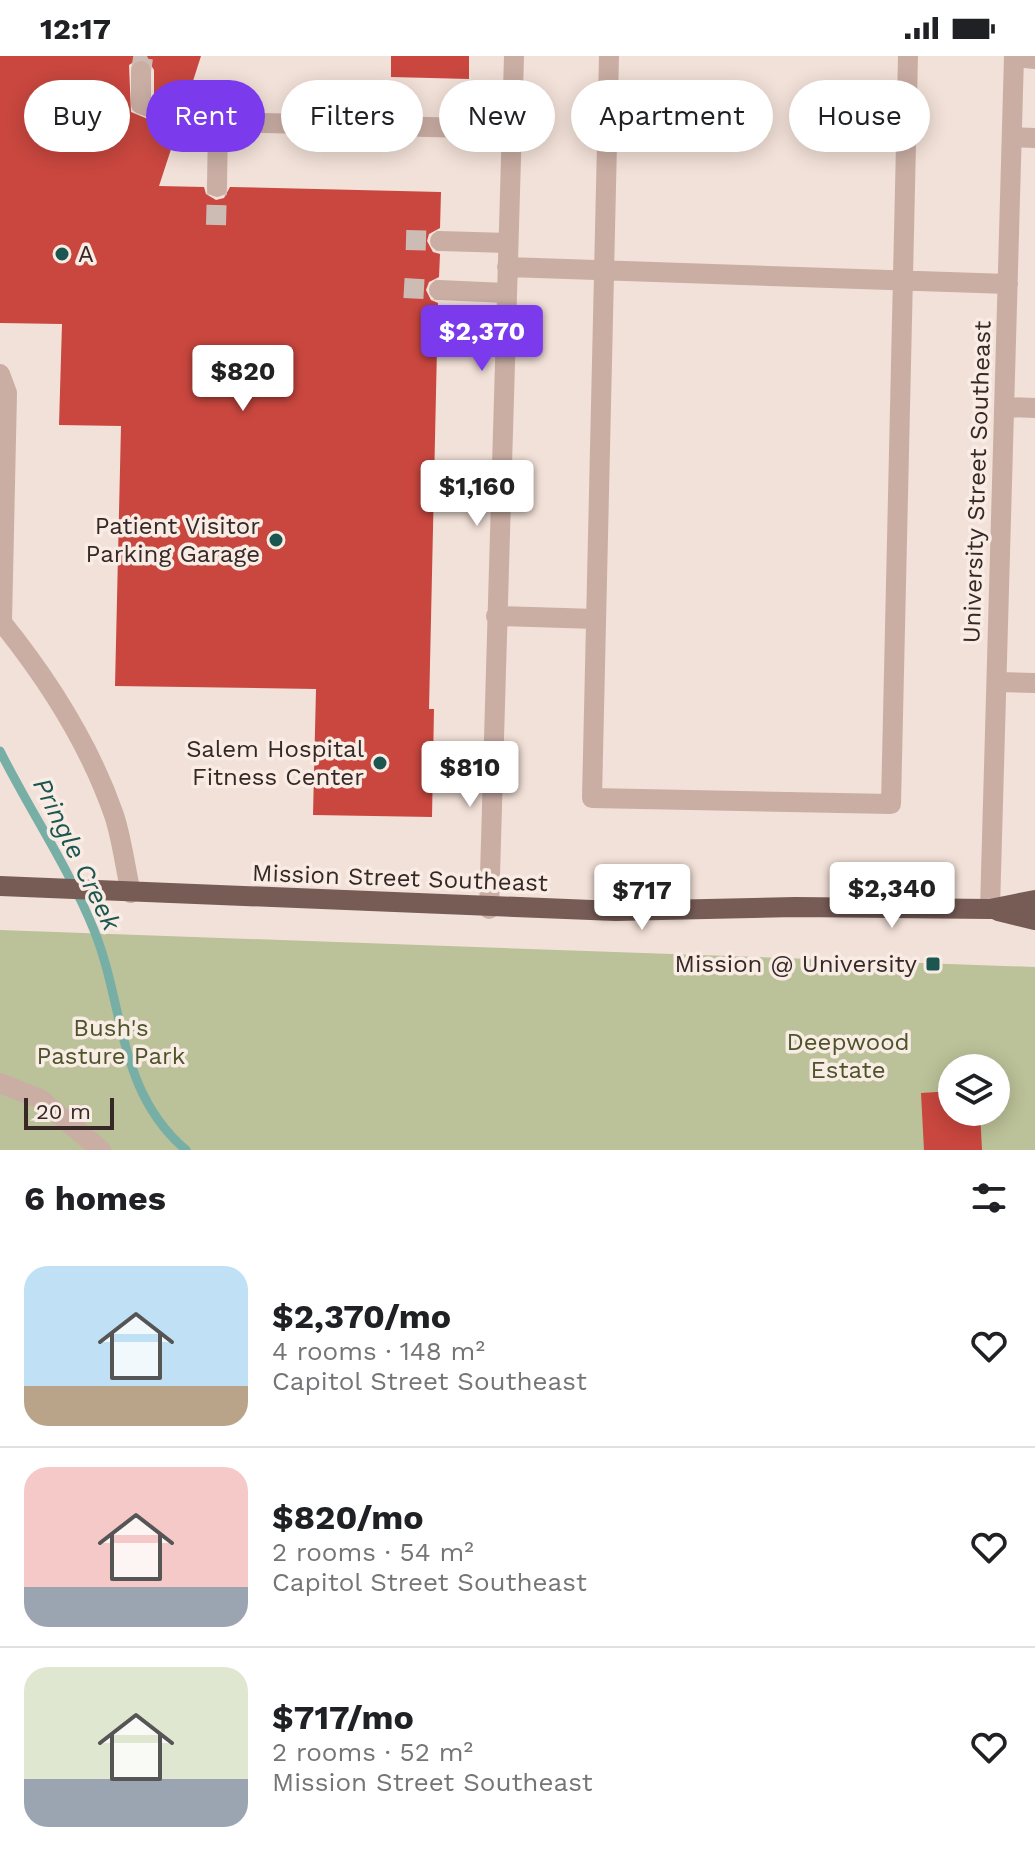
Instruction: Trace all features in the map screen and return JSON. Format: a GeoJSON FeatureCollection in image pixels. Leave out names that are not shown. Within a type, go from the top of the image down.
{"type":"FeatureCollection","features":[{"type":"Feature","properties":{"kind":"main road","name":"Mission Street Southeast"},"geometry":{"type":"LineString","coordinates":[[0,886],[489,909],[990,909],[1035,900]]}},
{"type":"Feature","properties":{"kind":"main road","name":"Mission Street Southeast"},"geometry":{"type":"LineString","coordinates":[[990,909],[1035,920]]}},
{"type":"Feature","properties":{"kind":"street"},"geometry":{"type":"LineString","coordinates":[[513,80],[514,56]]}},
{"type":"Feature","properties":{"kind":"street"},"geometry":{"type":"LineString","coordinates":[[609,56],[592,798],[891,804],[908,56]]}},
{"type":"Feature","properties":{"kind":"street","name":"University Street Southeast"},"geometry":{"type":"LineString","coordinates":[[990,909],[1012,137],[1021,57]]}},
{"type":"Feature","properties":{"kind":"street"},"geometry":{"type":"LineString","coordinates":[[141,71],[141,104],[146,106]]}},
{"type":"Feature","properties":{"kind":"street"},"geometry":{"type":"LineString","coordinates":[[265,123],[439,127]]}},
{"type":"Feature","properties":{"kind":"street"},"geometry":{"type":"LineString","coordinates":[[1012,137],[1035,138]]}},
{"type":"Feature","properties":{"kind":"street"},"geometry":{"type":"LineString","coordinates":[[217,187],[218,152]]}},
{"type":"Feature","properties":{"kind":"street"},"geometry":{"type":"LineString","coordinates":[[489,909],[510,152]]}},
{"type":"Feature","properties":{"kind":"street"},"geometry":{"type":"LineString","coordinates":[[440,241],[508,243]]}},
{"type":"Feature","properties":{"kind":"street"},"geometry":{"type":"LineString","coordinates":[[507,267],[1008,284]]}},
{"type":"Feature","properties":{"kind":"street"},"geometry":{"type":"LineString","coordinates":[[439,290],[506,293]]}},
{"type":"Feature","properties":{"kind":"street"},"geometry":{"type":"LineString","coordinates":[[0,374],[7,393],[1,621],[40,669],[81,741],[114,815],[131,893]]}},
{"type":"Feature","properties":{"kind":"street"},"geometry":{"type":"LineString","coordinates":[[1006,407],[1035,408]]}},
{"type":"Feature","properties":{"kind":"street"},"geometry":{"type":"LineString","coordinates":[[496,616],[596,619]]}},
{"type":"Feature","properties":{"kind":"street"},"geometry":{"type":"LineString","coordinates":[[997,682],[1035,683]]}},
{"type":"Feature","properties":{"kind":"street"},"geometry":{"type":"LineString","coordinates":[[0,1083],[40,1099],[101,1150]]}},
{"type":"Feature","properties":{"kind":"green space","name":"Bush's Pasture Park"},"geometry":{"type":"Polygon","coordinates":[[[0,930],[1035,967],[1035,1150],[0,1150],[0,930]]]}},
{"type":"Feature","properties":{"kind":"building","name":"Patient Visitor Parking Garage"},"geometry":{"type":"Polygon","coordinates":[[[0,56],[201,56],[193,80],[154,80],[154,70],[148,60],[140,58],[129,65],[130,80],[24,80],[24,152],[130,152],[130,88],[131,112],[146,118],[146,152],[170,152],[159,186],[204,187],[206,194],[216,200],[224,198],[230,187],[441,192],[440,228],[429,234],[427,241],[433,252],[440,254],[439,277],[429,282],[426,290],[431,300],[438,303],[429,709],[434,709],[432,817],[313,815],[316,689],[115,686],[121,426],[59,425],[62,324],[0,323],[0,56]]]}},
{"type":"Feature","properties":{"kind":"building"},"geometry":{"type":"Polygon","coordinates":[[[391,56],[469,56],[469,79],[391,77],[391,56]]]}},
{"type":"Feature","properties":{"kind":"building"},"geometry":{"type":"Polygon","coordinates":[[[938,1092],[938,1126],[981,1126],[982,1150],[924,1150],[921,1093],[938,1092]]]}},
{"type":"Feature","properties":{"kind":"waterway","name":"Pringle Creek"},"geometry":{"type":"LineString","coordinates":[[0,751],[73,884],[94,930],[126,1047],[147,1102],[164,1127],[186,1150]]}},
{"type":"Feature","properties":{"kind":"tunnel"},"geometry":{"type":"LineString","coordinates":[[141,71],[143,58],[147,56]]}},
{"type":"Feature","properties":{"kind":"tunnel"},"geometry":{"type":"LineString","coordinates":[[216,225],[217,187]]}},
{"type":"Feature","properties":{"kind":"tunnel"},"geometry":{"type":"LineString","coordinates":[[406,240],[440,241]]}},
{"type":"Feature","properties":{"kind":"tunnel"},"geometry":{"type":"LineString","coordinates":[[404,288],[439,290]]}},
{"type":"Feature","properties":{"kind":"place","name":"A"},"geometry":{"type":"Point","coordinates":[62,254]}},
{"type":"Feature","properties":{"kind":"place","name":"Patient Visitor Parking Garage"},"geometry":{"type":"Point","coordinates":[276,540]}},
{"type":"Feature","properties":{"kind":"place","name":"Salem Hospital Fitness Center"},"geometry":{"type":"Point","coordinates":[380,763]}},
{"type":"Feature","properties":{"kind":"place","name":"Mission @ University"},"geometry":{"type":"Point","coordinates":[933,964]}},
{"type":"Feature","properties":{"kind":"park label","name":"Deepwood Estate"},"geometry":{"type":"Point","coordinates":[848,1056]}}]}
